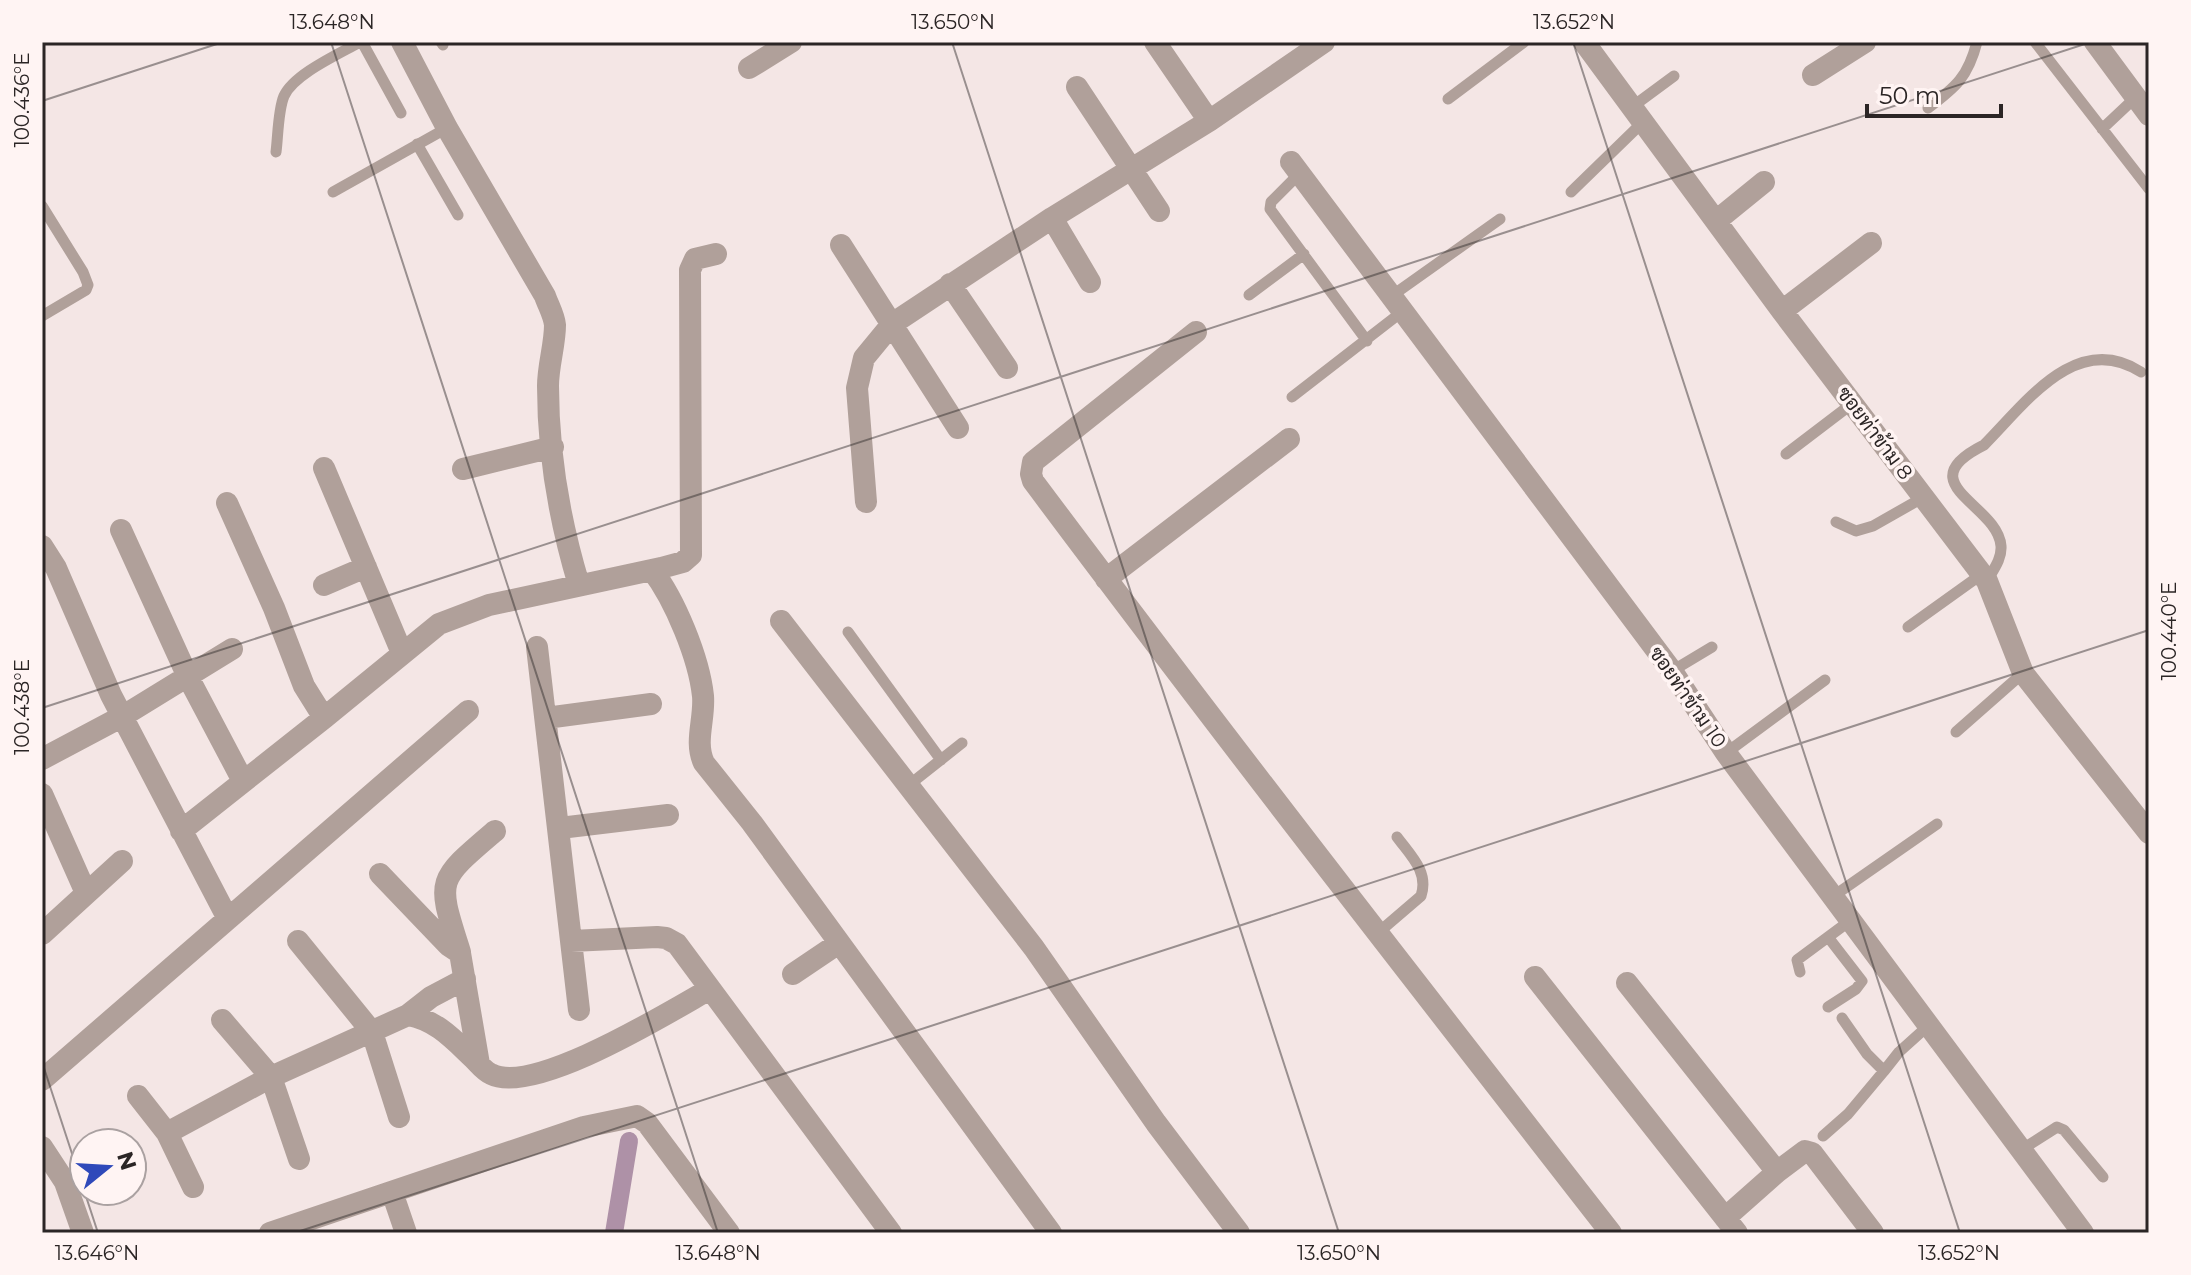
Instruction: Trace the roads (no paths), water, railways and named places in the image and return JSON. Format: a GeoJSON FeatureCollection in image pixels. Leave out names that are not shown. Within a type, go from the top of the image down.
{"type":"FeatureCollection","features":[{"type":"Feature","properties":{"kind":"street"},"geometry":{"type":"LineString","coordinates":[[402,42],[447,128],[545,296],[555,324],[548,387],[553,447],[568,550],[579,585]]}},
{"type":"Feature","properties":{"kind":"street"},"geometry":{"type":"LineString","coordinates":[[749,68],[791,42]]}},
{"type":"Feature","properties":{"kind":"street"},"geometry":{"type":"LineString","coordinates":[[1155,42],[1209,121]]}},
{"type":"Feature","properties":{"kind":"street"},"geometry":{"type":"LineString","coordinates":[[866,502],[857,388],[864,358],[892,324],[1052,218],[1209,121],[1324,42]]}},
{"type":"Feature","properties":{"kind":"street","name":"ซอยท่าข้าม 8"},"geometry":{"type":"LineString","coordinates":[[1584,42],[1782,311],[1984,577],[2023,673],[2149,833]]}},
{"type":"Feature","properties":{"kind":"street"},"geometry":{"type":"LineString","coordinates":[[1813,75],[1865,42]]}},
{"type":"Feature","properties":{"kind":"street"},"geometry":{"type":"LineString","coordinates":[[2095,42],[2144,105]]}},
{"type":"Feature","properties":{"kind":"street"},"geometry":{"type":"LineString","coordinates":[[1077,87],[1159,211]]}},
{"type":"Feature","properties":{"kind":"street","name":"ซอยท่าข้าม 10"},"geometry":{"type":"LineString","coordinates":[[1296,167],[1672,671],[1726,753],[1835,895],[2083,1233]]}},
{"type":"Feature","properties":{"kind":"street"},"geometry":{"type":"LineString","coordinates":[[1716,221],[1764,182]]}},
{"type":"Feature","properties":{"kind":"street"},"geometry":{"type":"LineString","coordinates":[[1052,218],[1090,282]]}},
{"type":"Feature","properties":{"kind":"street"},"geometry":{"type":"LineString","coordinates":[[1782,311],[1871,243]]}},
{"type":"Feature","properties":{"kind":"street"},"geometry":{"type":"LineString","coordinates":[[841,245],[958,428]]}},
{"type":"Feature","properties":{"kind":"street"},"geometry":{"type":"LineString","coordinates":[[181,831],[439,624],[489,605],[652,570],[683,562],[691,555],[690,270],[695,259],[716,254]]}},
{"type":"Feature","properties":{"kind":"street"},"geometry":{"type":"LineString","coordinates":[[950,284],[1007,368]]}},
{"type":"Feature","properties":{"kind":"street"},"geometry":{"type":"LineString","coordinates":[[1196,332],[1031,466],[1033,481],[1309,846],[1611,1233]]}},
{"type":"Feature","properties":{"kind":"street"},"geometry":{"type":"LineString","coordinates":[[1106,579],[1289,439]]}},
{"type":"Feature","properties":{"kind":"street"},"geometry":{"type":"LineString","coordinates":[[463,469],[553,447]]}},
{"type":"Feature","properties":{"kind":"street"},"geometry":{"type":"LineString","coordinates":[[324,468],[402,653]]}},
{"type":"Feature","properties":{"kind":"street"},"geometry":{"type":"LineString","coordinates":[[227,503],[274,608],[304,686],[324,718]]}},
{"type":"Feature","properties":{"kind":"street"},"geometry":{"type":"LineString","coordinates":[[121,530],[188,677],[243,781]]}},
{"type":"Feature","properties":{"kind":"street"},"geometry":{"type":"LineString","coordinates":[[42,546],[56,568],[123,716],[228,919]]}},
{"type":"Feature","properties":{"kind":"street"},"geometry":{"type":"LineString","coordinates":[[324,585],[366,567]]}},
{"type":"Feature","properties":{"kind":"street"},"geometry":{"type":"LineString","coordinates":[[652,570],[667,593],[691,649],[701,683],[700,754],[704,763],[752,823],[1051,1233]]}},
{"type":"Feature","properties":{"kind":"street"},"geometry":{"type":"LineString","coordinates":[[781,621],[1034,948],[1156,1123],[1239,1233]]}},
{"type":"Feature","properties":{"kind":"street"},"geometry":{"type":"LineString","coordinates":[[537,647],[579,1010]]}},
{"type":"Feature","properties":{"kind":"street"},"geometry":{"type":"LineString","coordinates":[[42,759],[123,716],[232,649]]}},
{"type":"Feature","properties":{"kind":"street"},"geometry":{"type":"LineString","coordinates":[[546,718],[651,704]]}},
{"type":"Feature","properties":{"kind":"street"},"geometry":{"type":"LineString","coordinates":[[42,1080],[468,711]]}},
{"type":"Feature","properties":{"kind":"street"},"geometry":{"type":"LineString","coordinates":[[42,794],[86,893]]}},
{"type":"Feature","properties":{"kind":"street"},"geometry":{"type":"LineString","coordinates":[[560,828],[668,815]]}},
{"type":"Feature","properties":{"kind":"street"},"geometry":{"type":"LineString","coordinates":[[479,1064],[460,953],[445,909],[444,886],[459,861],[495,831]]}},
{"type":"Feature","properties":{"kind":"street"},"geometry":{"type":"LineString","coordinates":[[42,934],[122,861]]}},
{"type":"Feature","properties":{"kind":"street"},"geometry":{"type":"LineString","coordinates":[[380,874],[448,945],[460,953]]}},
{"type":"Feature","properties":{"kind":"street"},"geometry":{"type":"LineString","coordinates":[[571,941],[666,938],[677,944],[891,1233]]}},
{"type":"Feature","properties":{"kind":"street"},"geometry":{"type":"LineString","coordinates":[[298,941],[372,1032],[399,1117]]}},
{"type":"Feature","properties":{"kind":"street"},"geometry":{"type":"LineString","coordinates":[[793,974],[839,943]]}},
{"type":"Feature","properties":{"kind":"street"},"geometry":{"type":"LineString","coordinates":[[1535,977],[1731,1226],[1777,1172],[1805,1151],[1812,1153],[1873,1233]]}},
{"type":"Feature","properties":{"kind":"street"},"geometry":{"type":"LineString","coordinates":[[167,1133],[271,1077],[408,1015],[431,997],[465,979]]}},
{"type":"Feature","properties":{"kind":"street"},"geometry":{"type":"LineString","coordinates":[[1627,983],[1777,1172]]}},
{"type":"Feature","properties":{"kind":"street"},"geometry":{"type":"LineString","coordinates":[[408,1015],[425,1018],[439,1027],[488,1073],[507,1079],[595,1053],[710,989]]}},
{"type":"Feature","properties":{"kind":"street"},"geometry":{"type":"LineString","coordinates":[[222,1020],[271,1077],[299,1159]]}},
{"type":"Feature","properties":{"kind":"street"},"geometry":{"type":"LineString","coordinates":[[138,1096],[167,1133],[193,1187]]}},
{"type":"Feature","properties":{"kind":"street"},"geometry":{"type":"LineString","coordinates":[[280,1231],[584,1127],[637,1116],[647,1123],[729,1233]]}},
{"type":"Feature","properties":{"kind":"street"},"geometry":{"type":"LineString","coordinates":[[42,1147],[65,1182],[83,1233]]}},
{"type":"Feature","properties":{"kind":"street"},"geometry":{"type":"LineString","coordinates":[[392,1192],[406,1233]]}},
{"type":"Feature","properties":{"kind":"lane"},"geometry":{"type":"LineString","coordinates":[[276,152],[284,97],[293,85],[309,72],[361,42],[401,113]]}},
{"type":"Feature","properties":{"kind":"lane"},"geometry":{"type":"LineString","coordinates":[[1448,99],[1524,42]]}},
{"type":"Feature","properties":{"kind":"lane"},"geometry":{"type":"LineString","coordinates":[[1928,108],[1965,75],[1977,42]]}},
{"type":"Feature","properties":{"kind":"lane"},"geometry":{"type":"LineString","coordinates":[[2035,42],[2149,189]]}},
{"type":"Feature","properties":{"kind":"lane"},"geometry":{"type":"LineString","coordinates":[[1571,192],[1674,76]]}},
{"type":"Feature","properties":{"kind":"lane"},"geometry":{"type":"LineString","coordinates":[[2102,129],[2144,105]]}},
{"type":"Feature","properties":{"kind":"lane"},"geometry":{"type":"LineString","coordinates":[[333,192],[447,128]]}},
{"type":"Feature","properties":{"kind":"lane"},"geometry":{"type":"LineString","coordinates":[[417,144],[458,215]]}},
{"type":"Feature","properties":{"kind":"lane"},"geometry":{"type":"LineString","coordinates":[[1296,167],[1271,202],[1270,209],[1367,341]]}},
{"type":"Feature","properties":{"kind":"lane"},"geometry":{"type":"LineString","coordinates":[[42,206],[88,285],[86,290],[42,316]]}},
{"type":"Feature","properties":{"kind":"lane"},"geometry":{"type":"LineString","coordinates":[[1292,397],[1367,341],[1398,303],[1500,219]]}},
{"type":"Feature","properties":{"kind":"lane"},"geometry":{"type":"LineString","coordinates":[[1249,295],[1304,254]]}},
{"type":"Feature","properties":{"kind":"lane"},"geometry":{"type":"LineString","coordinates":[[1908,627],[1984,577],[1998,564],[2001,542],[1987,516],[1957,491],[1953,482],[1955,468],[1984,445],[2043,383],[2060,370],[2099,360],[2123,360],[2141,372]]}},
{"type":"Feature","properties":{"kind":"lane"},"geometry":{"type":"LineString","coordinates":[[1786,454],[1853,403]]}},
{"type":"Feature","properties":{"kind":"lane"},"geometry":{"type":"LineString","coordinates":[[1836,522],[1856,531],[1873,526],[1924,497]]}},
{"type":"Feature","properties":{"kind":"lane"},"geometry":{"type":"LineString","coordinates":[[848,632],[941,760]]}},
{"type":"Feature","properties":{"kind":"lane"},"geometry":{"type":"LineString","coordinates":[[1672,671],[1712,647]]}},
{"type":"Feature","properties":{"kind":"lane"},"geometry":{"type":"LineString","coordinates":[[1956,732],[2023,673]]}},
{"type":"Feature","properties":{"kind":"lane"},"geometry":{"type":"LineString","coordinates":[[1726,753],[1825,680]]}},
{"type":"Feature","properties":{"kind":"lane"},"geometry":{"type":"LineString","coordinates":[[909,785],[962,743]]}},
{"type":"Feature","properties":{"kind":"lane"},"geometry":{"type":"LineString","coordinates":[[1835,895],[1937,824]]}},
{"type":"Feature","properties":{"kind":"lane"},"geometry":{"type":"LineString","coordinates":[[1379,932],[1423,891],[1421,869],[1397,837]]}},
{"type":"Feature","properties":{"kind":"lane"},"geometry":{"type":"LineString","coordinates":[[1800,972],[1797,960],[1851,920]]}},
{"type":"Feature","properties":{"kind":"lane"},"geometry":{"type":"LineString","coordinates":[[1828,937],[1862,981],[1856,989],[1828,1007]]}},
{"type":"Feature","properties":{"kind":"lane"},"geometry":{"type":"LineString","coordinates":[[1842,1018],[1867,1054],[1884,1071]]}},
{"type":"Feature","properties":{"kind":"lane"},"geometry":{"type":"LineString","coordinates":[[1823,1136],[1848,1114],[1899,1052],[1929,1025]]}},
{"type":"Feature","properties":{"kind":"lane"},"geometry":{"type":"LineString","coordinates":[[2021,1150],[2057,1127],[2064,1130],[2103,1177]]}},
{"type":"Feature","properties":{"kind":"waterway"},"geometry":{"type":"LineString","coordinates":[[614,1233],[629,1141]]}}]}
